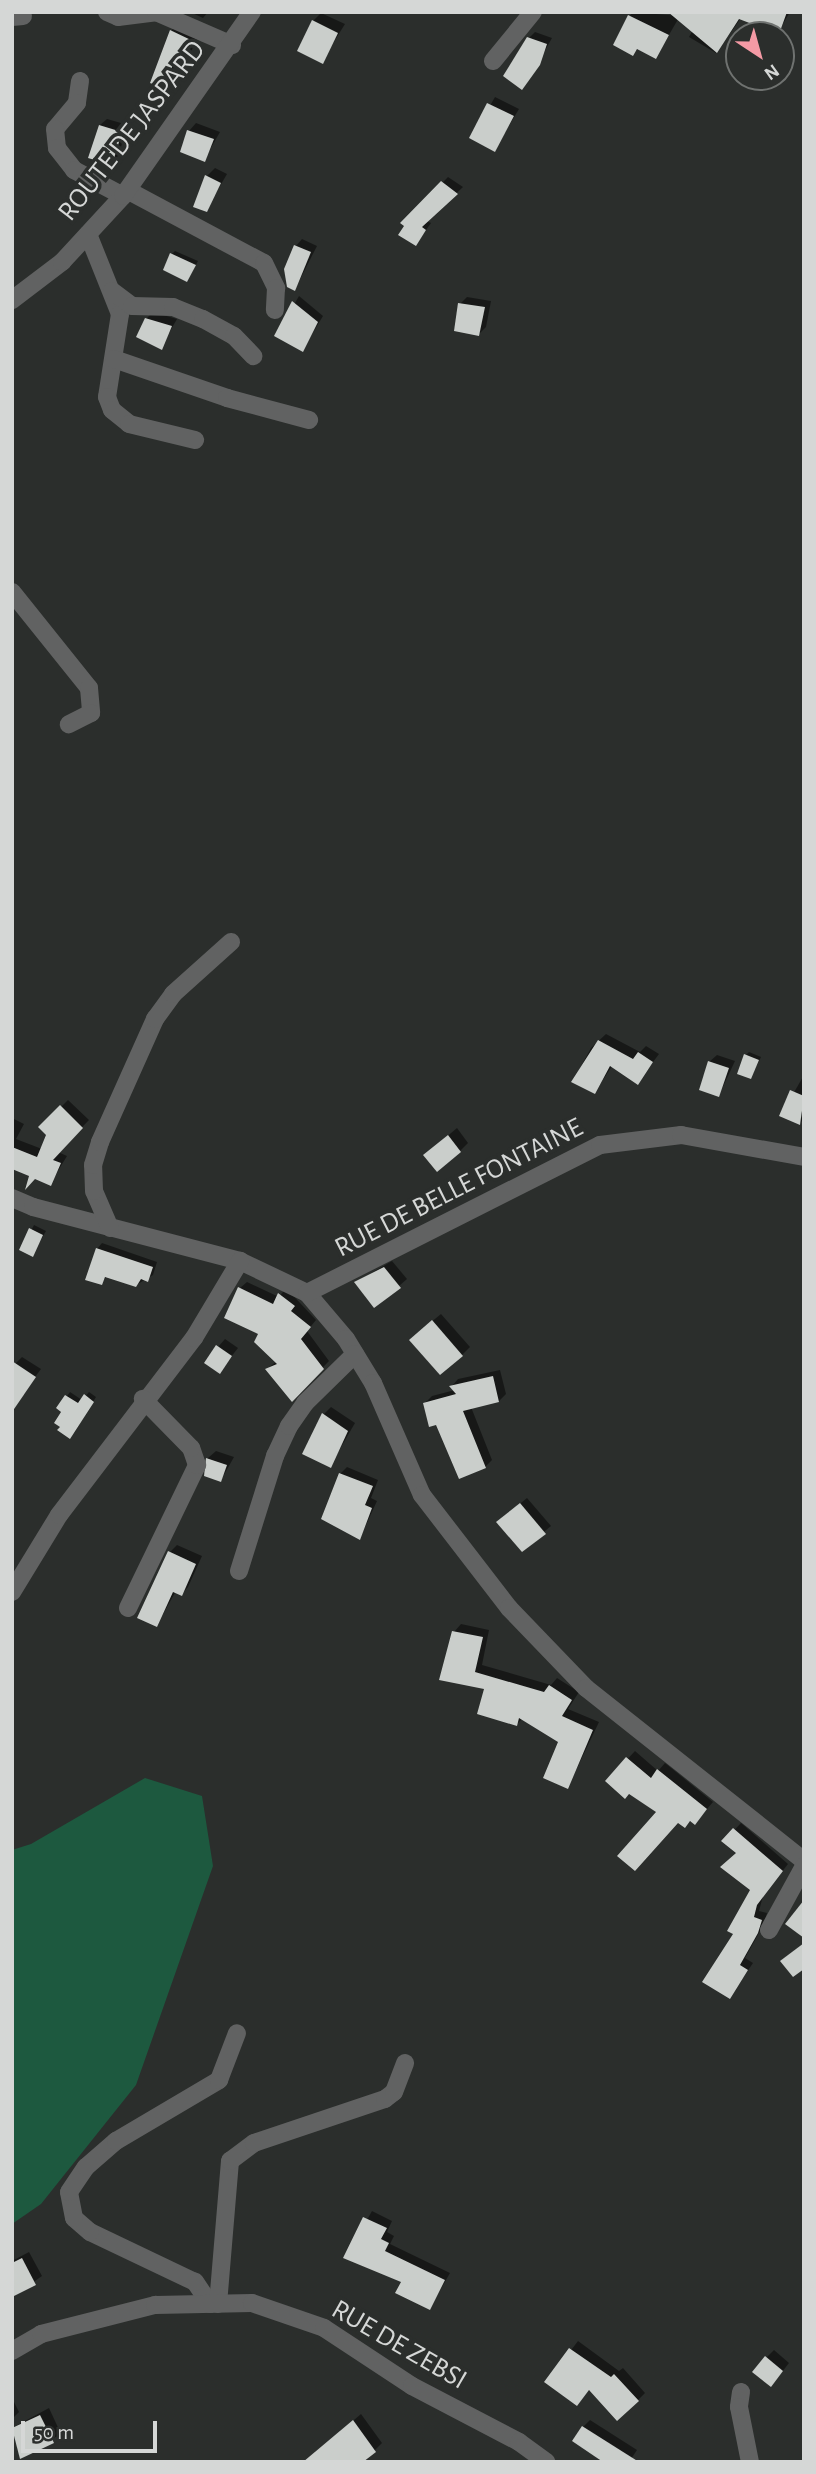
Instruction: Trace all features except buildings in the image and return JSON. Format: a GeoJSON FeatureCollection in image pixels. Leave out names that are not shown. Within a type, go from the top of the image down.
{"type":"FeatureCollection","features":[{"type":"Feature","properties":{"kind":"street"},"geometry":{"type":"LineString","coordinates":[[107,12],[118,17],[156,12],[232,45]]}},
{"type":"Feature","properties":{"kind":"street","name":"ROUTE DE JASPARD"},"geometry":{"type":"LineString","coordinates":[[12,300],[34,287],[125,193],[253,12]]}},
{"type":"Feature","properties":{"kind":"street"},"geometry":{"type":"LineString","coordinates":[[493,61],[533,12]]}},
{"type":"Feature","properties":{"kind":"street"},"geometry":{"type":"LineString","coordinates":[[80,81],[77,103],[55,129],[57,148],[74,170],[264,263],[276,288],[275,310]]}},
{"type":"Feature","properties":{"kind":"street"},"geometry":{"type":"LineString","coordinates":[[88,234],[113,290],[120,314],[107,397],[116,415],[129,424],[195,440]]}},
{"type":"Feature","properties":{"kind":"street"},"geometry":{"type":"LineString","coordinates":[[113,290],[132,306],[173,307],[203,319],[234,336],[253,356]]}},
{"type":"Feature","properties":{"kind":"street"},"geometry":{"type":"LineString","coordinates":[[114,359],[227,398],[309,420]]}},
{"type":"Feature","properties":{"kind":"street"},"geometry":{"type":"LineString","coordinates":[[12,592],[89,688],[92,713],[69,724]]}},
{"type":"Feature","properties":{"kind":"street"},"geometry":{"type":"LineString","coordinates":[[110,1228],[94,1191],[93,1165],[100,1142],[155,1019],[173,994],[231,942]]}},
{"type":"Feature","properties":{"kind":"street","name":"RUE DE BELLE FONTAINE"},"geometry":{"type":"LineString","coordinates":[[307,1293],[600,1144],[681,1135],[804,1157]]}},
{"type":"Feature","properties":{"kind":"street"},"geometry":{"type":"LineString","coordinates":[[12,1198],[110,1228],[240,1261],[307,1293],[355,1354],[373,1383],[422,1495],[509,1608],[586,1688],[804,1864],[769,1930]]}},
{"type":"Feature","properties":{"kind":"street"},"geometry":{"type":"LineString","coordinates":[[12,1592],[59,1515],[143,1399],[194,1338],[240,1261]]}},
{"type":"Feature","properties":{"kind":"street"},"geometry":{"type":"LineString","coordinates":[[239,1571],[275,1456],[289,1426],[304,1403],[355,1354]]}},
{"type":"Feature","properties":{"kind":"street"},"geometry":{"type":"LineString","coordinates":[[128,1608],[197,1465],[191,1448],[143,1399]]}},
{"type":"Feature","properties":{"kind":"street"},"geometry":{"type":"LineString","coordinates":[[214,2304],[195,2282],[90,2232],[74,2218],[69,2192],[86,2167],[116,2141],[219,2080],[237,2033]]}},
{"type":"Feature","properties":{"kind":"street"},"geometry":{"type":"LineString","coordinates":[[214,2304],[230,2161],[254,2143],[386,2099],[394,2092],[405,2063]]}},
{"type":"Feature","properties":{"kind":"street","name":"RUE DE ZEBSI"},"geometry":{"type":"LineString","coordinates":[[12,2351],[41,2333],[155,2305],[253,2303],[324,2328],[412,2386],[547,2462]]}},
{"type":"Feature","properties":{"kind":"street"},"geometry":{"type":"LineString","coordinates":[[741,2392],[739,2407],[750,2462]]}},
{"type":"Feature","properties":{"kind":"green space"},"geometry":{"type":"Polygon","coordinates":[[[145,1778],[202,1796],[213,1866],[136,2085],[41,2204],[12,2224],[12,1850],[31,1844],[145,1778]]]}}]}
